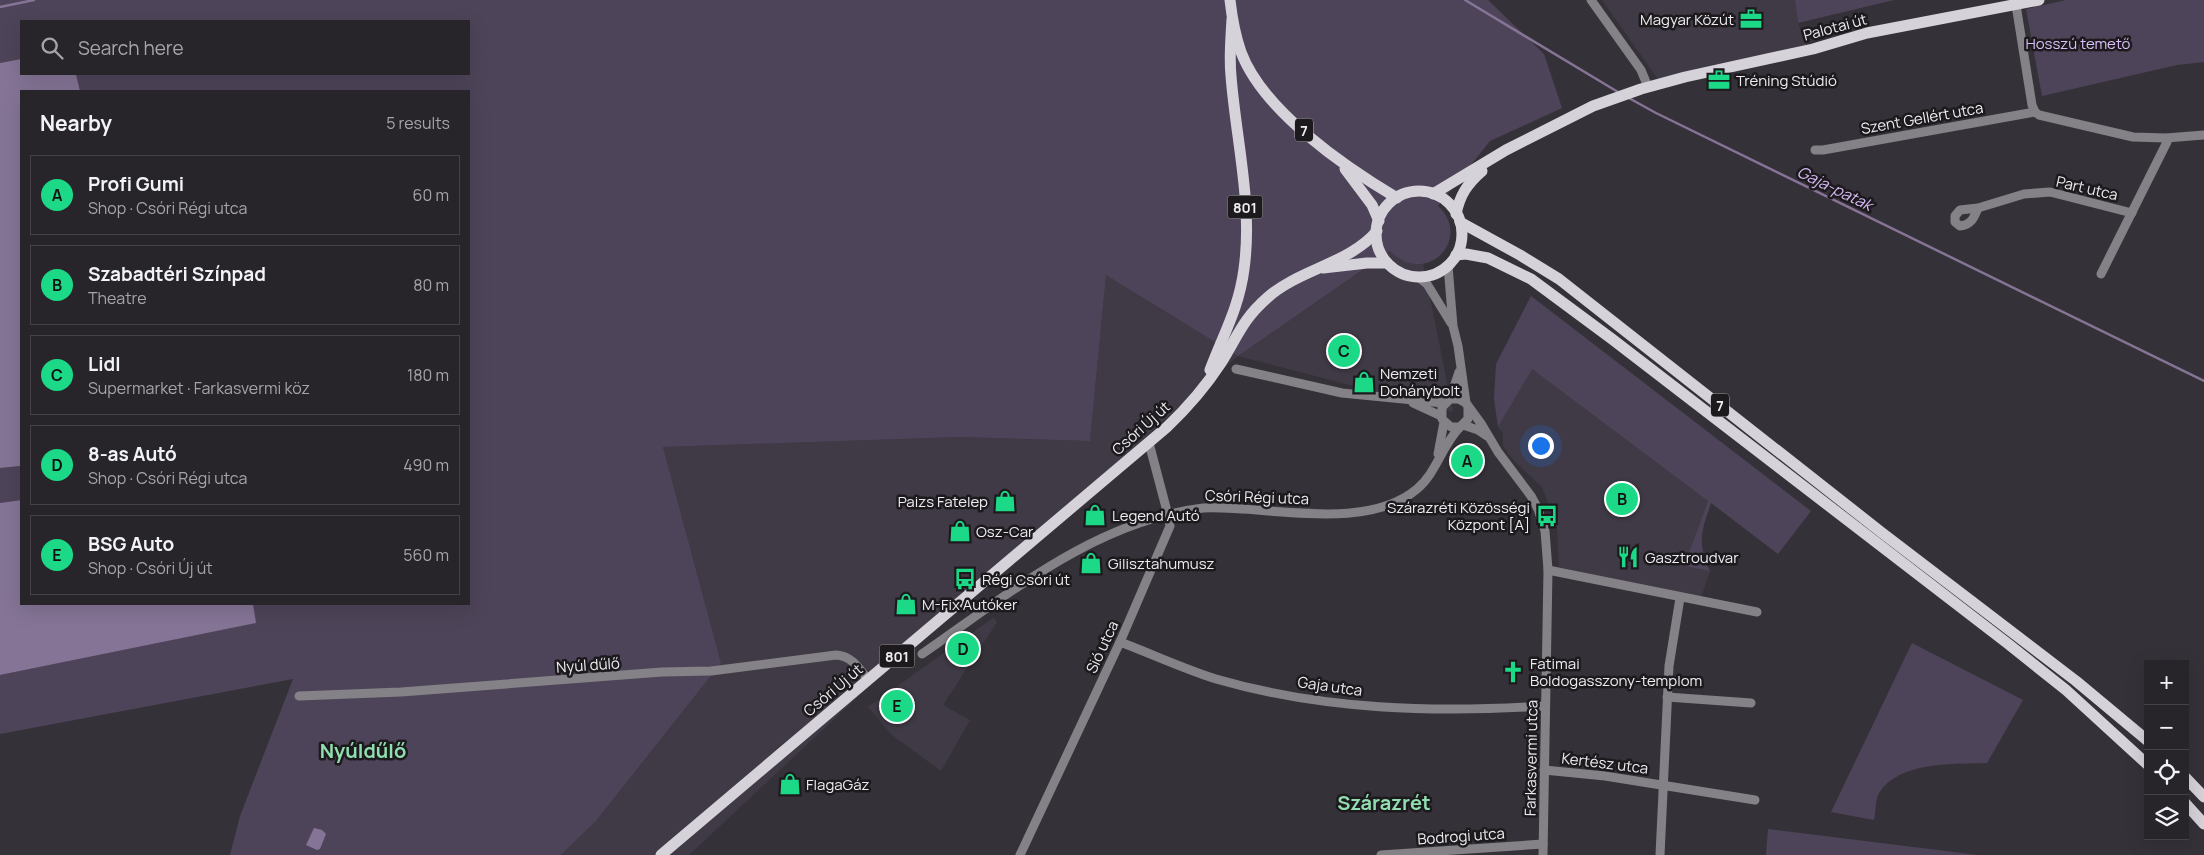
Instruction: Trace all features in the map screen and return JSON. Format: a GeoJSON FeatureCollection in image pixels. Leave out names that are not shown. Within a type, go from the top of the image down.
{"type":"FeatureCollection","features":[{"type":"Feature","properties":{"kind":"main road","name":"7"},"geometry":{"type":"LineString","coordinates":[[1230,0],[1232,19],[1241,53],[1262,89],[1340,162],[1397,198]]}},
{"type":"Feature","properties":{"kind":"main road","name":"Palotai út"},"geometry":{"type":"LineString","coordinates":[[1506,150],[1600,104],[1644,88],[1813,49],[1867,33],[2039,0]]}},
{"type":"Feature","properties":{"kind":"main road","name":"801"},"geometry":{"type":"LineString","coordinates":[[1203,388],[1235,312],[1244,269],[1246,245],[1245,198],[1231,75],[1232,19]]}},
{"type":"Feature","properties":{"kind":"main road"},"geometry":{"type":"LineString","coordinates":[[1378,226],[1386,208],[1397,198],[1414,192],[1434,194],[1506,150]]}},
{"type":"Feature","properties":{"kind":"main road"},"geometry":{"type":"LineString","coordinates":[[1387,264],[1404,274],[1418,277],[1435,274],[1448,266],[1456,255],[1461,241],[1458,218],[1459,200],[1471,181],[1506,150]]}},
{"type":"Feature","properties":{"kind":"main road","name":"7"},"geometry":{"type":"LineString","coordinates":[[1340,162],[1372,205],[1378,226],[1379,249],[1387,264]]}},
{"type":"Feature","properties":{"kind":"main road","name":"7"},"geometry":{"type":"LineString","coordinates":[[1434,194],[1447,202],[1458,218],[1541,267],[1873,526],[2076,680],[2144,738]]}},
{"type":"Feature","properties":{"kind":"main road","name":"801"},"geometry":{"type":"LineString","coordinates":[[1203,388],[1225,356],[1249,314],[1279,287],[1358,248],[1378,226]]}},
{"type":"Feature","properties":{"kind":"main road","name":"7"},"geometry":{"type":"LineString","coordinates":[[1456,255],[1466,254],[1488,258],[1534,282],[1612,338],[2066,690],[2144,762]]}},
{"type":"Feature","properties":{"kind":"main road","name":"801"},"geometry":{"type":"LineString","coordinates":[[1316,268],[1366,263],[1387,264]]}},
{"type":"Feature","properties":{"kind":"main road","name":"Csóri Új út"},"geometry":{"type":"LineString","coordinates":[[661,855],[1149,443],[1179,416],[1203,388]]}},
{"type":"Feature","properties":{"kind":"main road"},"geometry":{"type":"LineString","coordinates":[[2189,781],[2204,797]]}},
{"type":"Feature","properties":{"kind":"main road"},"geometry":{"type":"LineString","coordinates":[[2189,807],[2204,824]]}},
{"type":"Feature","properties":{"kind":"street"},"geometry":{"type":"LineString","coordinates":[[1591,0],[1641,70],[1644,88]]}},
{"type":"Feature","properties":{"kind":"street"},"geometry":{"type":"LineString","coordinates":[[2016,5],[2035,112],[2045,118],[2133,138],[2204,135]]}},
{"type":"Feature","properties":{"kind":"street","name":"Szent Gellért utca"},"geometry":{"type":"LineString","coordinates":[[1815,150],[2035,112]]}},
{"type":"Feature","properties":{"kind":"street","name":"Part utca"},"geometry":{"type":"LineString","coordinates":[[2101,274],[2167,142],[2166,138]]}},
{"type":"Feature","properties":{"kind":"street","name":"Part utca"},"geometry":{"type":"LineString","coordinates":[[1978,208],[2024,194],[2050,192],[2132,212]]}},
{"type":"Feature","properties":{"kind":"street"},"geometry":{"type":"LineString","coordinates":[[1408,400],[1442,419],[1451,427],[1461,426],[1469,415],[1453,326],[1448,266]]}},
{"type":"Feature","properties":{"kind":"street"},"geometry":{"type":"LineString","coordinates":[[1418,277],[1428,284],[1453,326]]}},
{"type":"Feature","properties":{"kind":"street"},"geometry":{"type":"LineString","coordinates":[[1236,369],[1324,390],[1408,400],[1447,401],[1458,399],[1467,405]]}},
{"type":"Feature","properties":{"kind":"street"},"geometry":{"type":"LineString","coordinates":[[1442,419],[1460,369]]}},
{"type":"Feature","properties":{"kind":"street","name":"Farkasvermi utca"},"geometry":{"type":"LineString","coordinates":[[1467,405],[1488,438],[1531,496],[1538,509],[1545,531],[1548,570],[1543,855]]}},
{"type":"Feature","properties":{"kind":"street","name":"Csóri Régi utca"},"geometry":{"type":"LineString","coordinates":[[1435,467],[1442,419]]}},
{"type":"Feature","properties":{"kind":"street","name":"Farkasvermi utca"},"geometry":{"type":"LineString","coordinates":[[1461,426],[1478,430],[1488,438]]}},
{"type":"Feature","properties":{"kind":"street","name":"Csóri Régi utca"},"geometry":{"type":"LineString","coordinates":[[922,654],[1082,547],[1120,529],[1168,514],[1217,507],[1328,514],[1380,508],[1412,493],[1426,480],[1449,440],[1461,426]]}},
{"type":"Feature","properties":{"kind":"street","name":"Sió utca"},"geometry":{"type":"LineString","coordinates":[[1020,855],[1120,642],[1170,526],[1149,443]]}},
{"type":"Feature","properties":{"kind":"street"},"geometry":{"type":"LineString","coordinates":[[1548,570],[1757,612]]}},
{"type":"Feature","properties":{"kind":"street","name":"Kertész utca"},"geometry":{"type":"LineString","coordinates":[[1660,855],[1667,697],[1672,646],[1680,598]]}},
{"type":"Feature","properties":{"kind":"street","name":"Gaja utca"},"geometry":{"type":"LineString","coordinates":[[1120,642],[1212,677],[1319,701],[1469,710],[1545,706]]}},
{"type":"Feature","properties":{"kind":"street","name":"Nyúl dűlő"},"geometry":{"type":"LineString","coordinates":[[299,696],[401,692],[662,672],[711,672],[836,655],[845,656],[852,660],[868,680]]}},
{"type":"Feature","properties":{"kind":"street"},"geometry":{"type":"LineString","coordinates":[[1667,697],[1751,703]]}},
{"type":"Feature","properties":{"kind":"street","name":"Kertész utca"},"geometry":{"type":"LineString","coordinates":[[1544,770],[1587,773],[1755,800]]}},
{"type":"Feature","properties":{"kind":"street","name":"Bodrogi utca"},"geometry":{"type":"LineString","coordinates":[[1382,855],[1543,844]]}},
{"type":"Feature","properties":{"kind":"shaded area"},"geometry":{"type":"Polygon","coordinates":[[[1602,0],[1795,0],[1798,23],[1810,53],[1687,81],[1657,78],[1602,0]]]}},
{"type":"Feature","properties":{"kind":"shaded area"},"geometry":{"type":"Polygon","coordinates":[[[20,59],[20,75],[76,75],[80,90],[20,90],[20,466],[0,468],[0,63],[20,59]]]}},
{"type":"Feature","properties":{"kind":"shaded area"},"geometry":{"type":"Polygon","coordinates":[[[1417,233],[1453,412],[1238,356],[1417,233]]]}},
{"type":"Feature","properties":{"kind":"shaded area"},"geometry":{"type":"Polygon","coordinates":[[[1106,274],[1238,356],[1182,404],[862,693],[689,855],[561,855],[596,821],[721,663],[663,447],[960,437],[1090,441],[1106,274]]]}},
{"type":"Feature","properties":{"kind":"shaded area"},"geometry":{"type":"Polygon","coordinates":[[[1531,368],[1708,501],[1684,566],[1710,571],[1701,598],[1559,567],[1557,526],[1542,487],[1513,460],[1503,446],[1503,434],[1498,427],[1531,368]]]}},
{"type":"Feature","properties":{"kind":"shaded area"},"geometry":{"type":"Polygon","coordinates":[[[20,500],[20,605],[253,605],[256,623],[0,675],[0,503],[20,500]]]}},
{"type":"Feature","properties":{"kind":"shaded area"},"geometry":{"type":"Polygon","coordinates":[[[993,618],[997,622],[943,705],[970,720],[941,771],[892,735],[868,707],[993,618]]]}},
{"type":"Feature","properties":{"kind":"shaded area"},"geometry":{"type":"Polygon","coordinates":[[[314,828],[322,830],[326,834],[320,849],[317,850],[306,845],[314,828]]]}},
{"type":"Feature","properties":{"kind":"green space"},"geometry":{"type":"Polygon","coordinates":[[[0,0],[1488,0],[1544,54],[1562,108],[1490,141],[1438,206],[1448,219],[1450,232],[1448,244],[1441,254],[1431,261],[1418,264],[1404,261],[1390,251],[1238,356],[1106,275],[1090,441],[960,437],[663,447],[721,663],[596,821],[561,855],[230,855],[240,816],[293,679],[0,734],[0,675],[255,623],[253,605],[470,605],[470,90],[80,90],[76,75],[470,75],[470,20],[20,20],[20,59],[0,63],[0,0]]]}},
{"type":"Feature","properties":{"kind":"green space"},"geometry":{"type":"Polygon","coordinates":[[[1795,0],[1894,0],[1798,23],[1795,0]]]}},
{"type":"Feature","properties":{"kind":"green space","name":"Hosszú temető"},"geometry":{"type":"Polygon","coordinates":[[[2066,0],[2204,0],[2204,62],[2177,65],[2042,96],[2026,9],[2066,0]]]}},
{"type":"Feature","properties":{"kind":"green space"},"geometry":{"type":"Polygon","coordinates":[[[1531,296],[1811,511],[1778,554],[1711,503],[1702,537],[1703,552],[1710,571],[1684,566],[1708,501],[1532,369],[1498,427],[1494,399],[1496,364],[1531,296]]]}},
{"type":"Feature","properties":{"kind":"green space"},"geometry":{"type":"Polygon","coordinates":[[[20,466],[20,500],[0,503],[0,468],[20,466]]]}},
{"type":"Feature","properties":{"kind":"green space"},"geometry":{"type":"Polygon","coordinates":[[[1912,643],[2023,700],[1987,763],[1928,766],[1900,775],[1888,783],[1879,793],[1874,820],[1831,812],[1912,643]]]}},
{"type":"Feature","properties":{"kind":"green space"},"geometry":{"type":"Polygon","coordinates":[[[1768,829],[1978,855],[1766,855],[1768,829]]]}},
{"type":"Feature","properties":{"kind":"waterway","name":"Gaja-patak"},"geometry":{"type":"LineString","coordinates":[[0,7],[34,0]]}},
{"type":"Feature","properties":{"kind":"waterway","name":"Gaja-patak"},"geometry":{"type":"LineString","coordinates":[[1465,0],[1618,92]]}},
{"type":"Feature","properties":{"kind":"waterway","name":"Gaja-patak"},"geometry":{"type":"LineString","coordinates":[[1627,97],[1656,113],[2204,381]]}},
{"type":"Feature","properties":{"kind":"place","name":"Magyar Közút"},"geometry":{"type":"Point","coordinates":[1751,19]}},
{"type":"Feature","properties":{"kind":"place","name":"Tréning Stúdió"},"geometry":{"type":"Point","coordinates":[1719,80]}},
{"type":"Feature","properties":{"kind":"place","name":"Lidl"},"geometry":{"type":"Point","coordinates":[1344,351]}},
{"type":"Feature","properties":{"kind":"place","name":"Nemzeti Dohánybolt"},"geometry":{"type":"Point","coordinates":[1364,382]}},
{"type":"Feature","properties":{"kind":"place","name":"Profi Gumi"},"geometry":{"type":"Point","coordinates":[1467,461]}},
{"type":"Feature","properties":{"kind":"place","name":"Szabadtéri Színpad"},"geometry":{"type":"Point","coordinates":[1622,499]}},
{"type":"Feature","properties":{"kind":"place","name":"Paizs Fatelep"},"geometry":{"type":"Point","coordinates":[1005,501]}},
{"type":"Feature","properties":{"kind":"place","name":"Legend Autó"},"geometry":{"type":"Point","coordinates":[1095,515]}},
{"type":"Feature","properties":{"kind":"place","name":"Szárazréti Közösségi Központ [A]"},"geometry":{"type":"Point","coordinates":[1547,516]}},
{"type":"Feature","properties":{"kind":"place","name":"Osz-Car"},"geometry":{"type":"Point","coordinates":[960,531]}},
{"type":"Feature","properties":{"kind":"place","name":"Gasztroudvar"},"geometry":{"type":"Point","coordinates":[1628,557]}},
{"type":"Feature","properties":{"kind":"place","name":"Gilisztahumusz"},"geometry":{"type":"Point","coordinates":[1091,563]}},
{"type":"Feature","properties":{"kind":"place","name":"Régi Csóri út"},"geometry":{"type":"Point","coordinates":[965,579]}},
{"type":"Feature","properties":{"kind":"place","name":"M-Fix Autóker"},"geometry":{"type":"Point","coordinates":[906,604]}},
{"type":"Feature","properties":{"kind":"place","name":"8-as Autó"},"geometry":{"type":"Point","coordinates":[963,649]}},
{"type":"Feature","properties":{"kind":"place","name":"Fatimai Boldogasszony-templom"},"geometry":{"type":"Point","coordinates":[1513,672]}},
{"type":"Feature","properties":{"kind":"place","name":"BSG Auto"},"geometry":{"type":"Point","coordinates":[897,706]}},
{"type":"Feature","properties":{"kind":"place","name":"FlagaGáz"},"geometry":{"type":"Point","coordinates":[790,784]}},
{"type":"Feature","properties":{"kind":"district","name":"Nyúldűlő"},"geometry":{"type":"Point","coordinates":[363,750]}},
{"type":"Feature","properties":{"kind":"district","name":"Szárazrét"},"geometry":{"type":"Point","coordinates":[1384,802]}}]}
